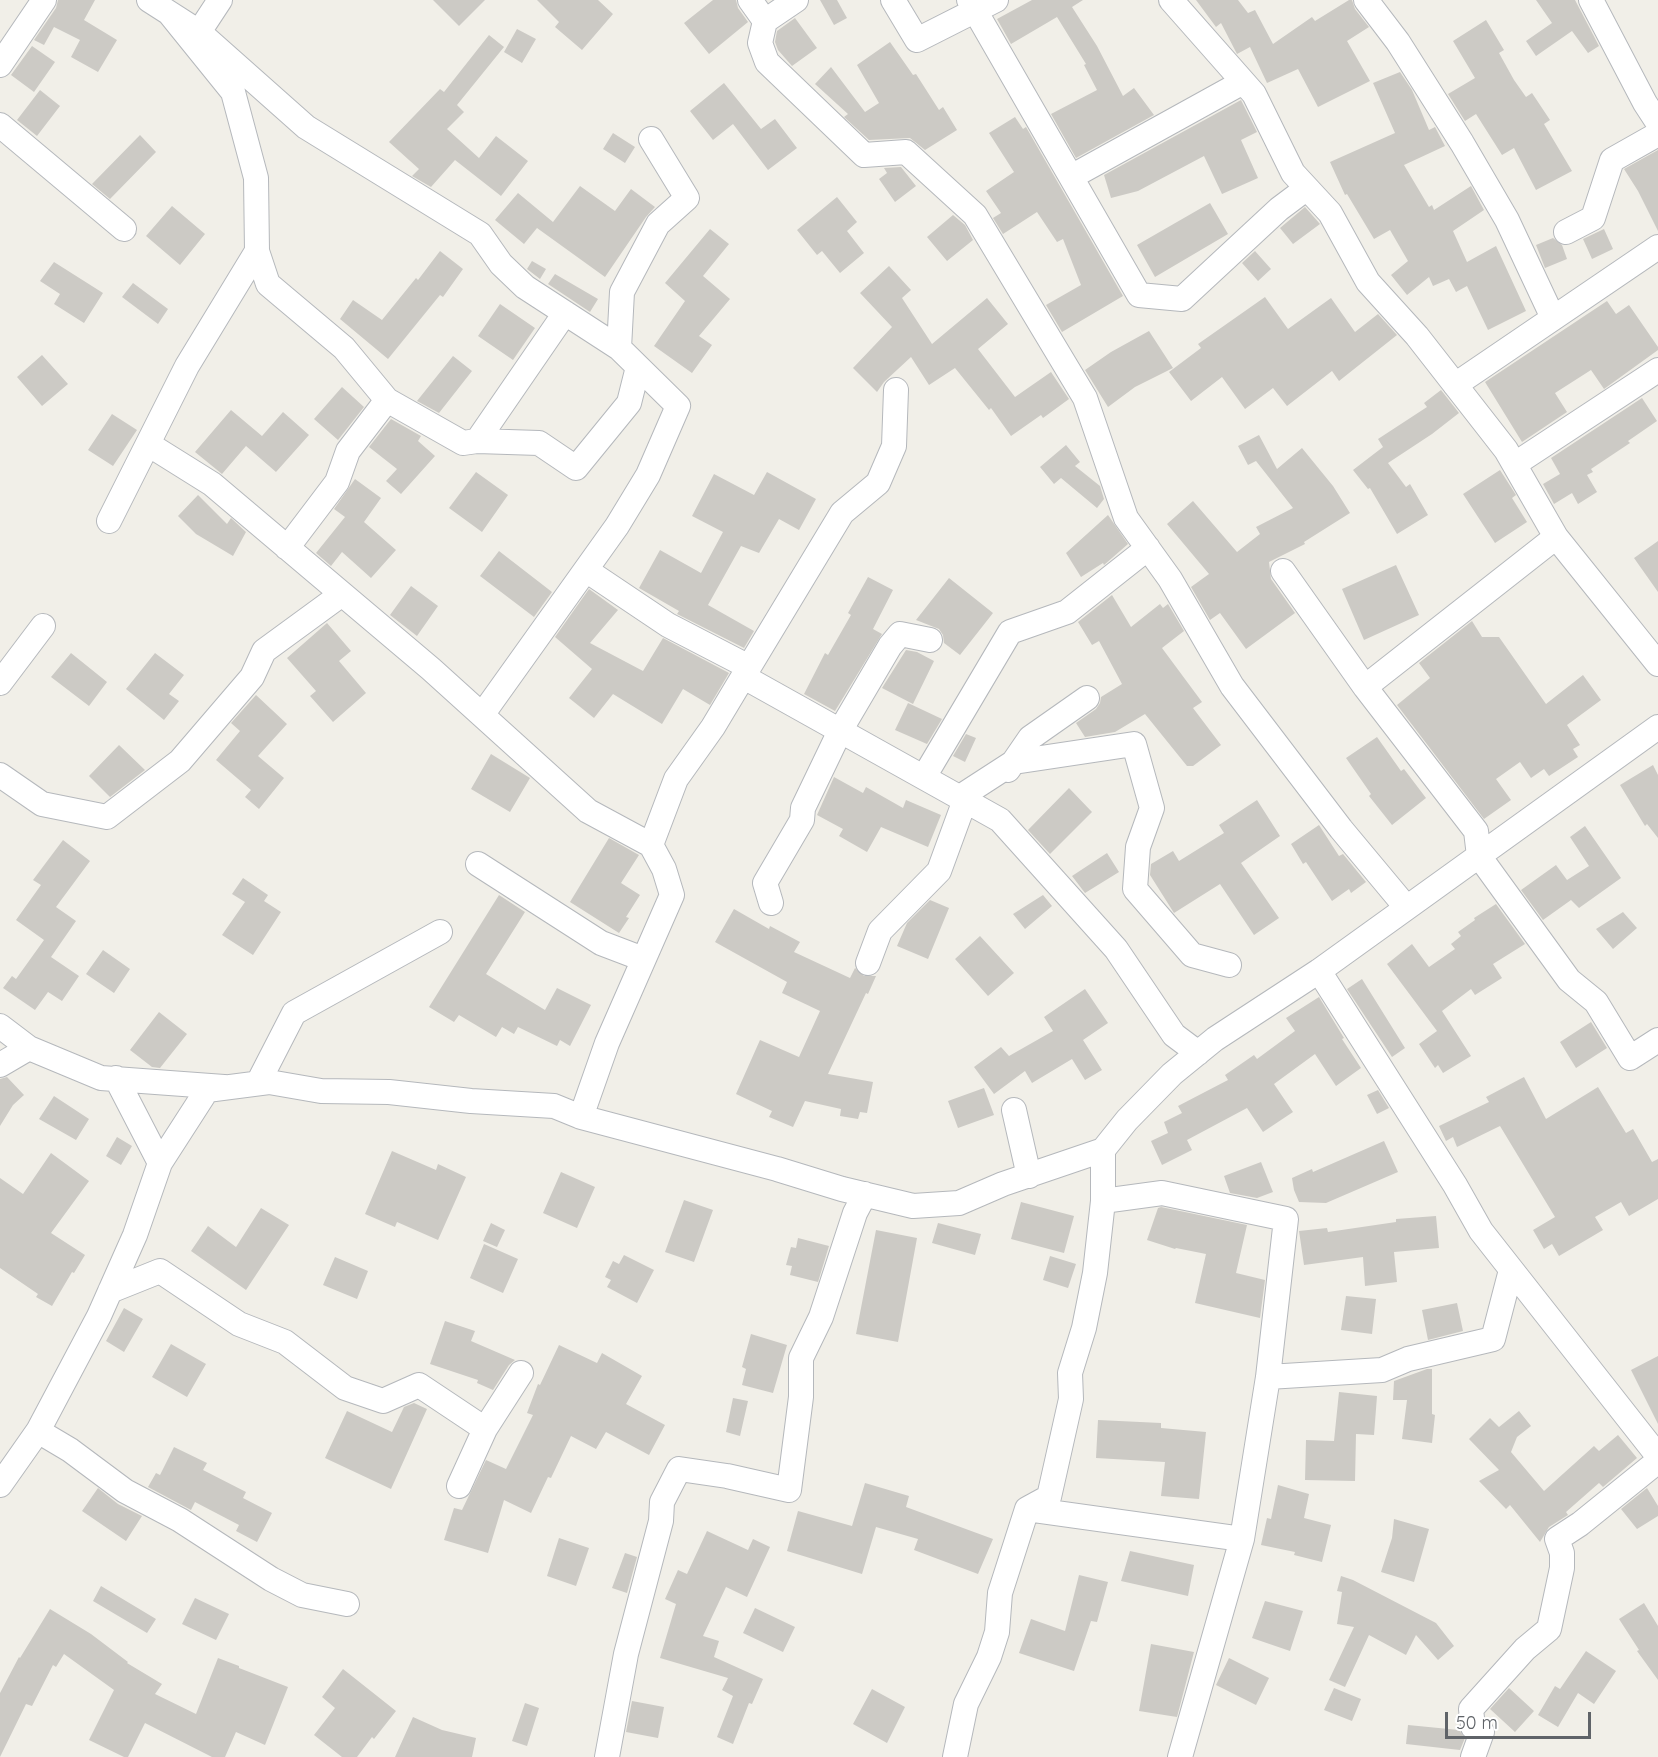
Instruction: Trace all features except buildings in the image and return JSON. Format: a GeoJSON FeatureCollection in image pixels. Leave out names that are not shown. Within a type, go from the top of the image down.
{"type":"FeatureCollection","features":[{"type":"Feature","properties":{"kind":"street"},"geometry":{"type":"LineString","coordinates":[[0,65],[44,0]]}},
{"type":"Feature","properties":{"kind":"street"},"geometry":{"type":"LineString","coordinates":[[149,0],[199,32],[306,127],[480,234],[501,264],[525,287],[619,348],[678,406],[648,476],[617,526],[482,715]]}},
{"type":"Feature","properties":{"kind":"street"},"geometry":{"type":"LineString","coordinates":[[199,32],[220,0]]}},
{"type":"Feature","properties":{"kind":"street"},"geometry":{"type":"LineString","coordinates":[[750,0],[765,21]]}},
{"type":"Feature","properties":{"kind":"street"},"geometry":{"type":"LineString","coordinates":[[796,0],[765,21],[759,43],[767,62],[864,155],[906,152],[975,215],[1085,398],[1126,518],[1170,579],[1232,686],[1341,829],[1406,907]]}},
{"type":"Feature","properties":{"kind":"street"},"geometry":{"type":"LineString","coordinates":[[893,0],[917,40],[980,4],[1071,177],[1139,295],[1182,298],[1279,208],[1307,188]]}},
{"type":"Feature","properties":{"kind":"street"},"geometry":{"type":"LineString","coordinates":[[1171,0],[1254,94],[1293,173],[1330,213],[1368,282],[1417,336],[1506,450],[1556,537],[1658,664]]}},
{"type":"Feature","properties":{"kind":"street"},"geometry":{"type":"LineString","coordinates":[[1366,0],[1398,42],[1462,143],[1507,220],[1553,318]]}},
{"type":"Feature","properties":{"kind":"street"},"geometry":{"type":"LineString","coordinates":[[1591,0],[1645,103],[1658,123]]}},
{"type":"Feature","properties":{"kind":"street"},"geometry":{"type":"LineString","coordinates":[[170,14],[233,92],[256,178],[257,251],[268,284],[344,348],[387,400],[463,443],[477,441],[539,443],[576,468],[629,404],[638,367]]}},
{"type":"Feature","properties":{"kind":"street"},"geometry":{"type":"LineString","coordinates":[[1071,177],[1243,82]]}},
{"type":"Feature","properties":{"kind":"street"},"geometry":{"type":"LineString","coordinates":[[0,125],[124,230]]}},
{"type":"Feature","properties":{"kind":"street"},"geometry":{"type":"LineString","coordinates":[[1566,232],[1593,218],[1612,160],[1658,134]]}},
{"type":"Feature","properties":{"kind":"street"},"geometry":{"type":"LineString","coordinates":[[619,348],[622,292],[658,225],[687,198],[651,140]]}},
{"type":"Feature","properties":{"kind":"street"},"geometry":{"type":"LineString","coordinates":[[1455,385],[1658,247]]}},
{"type":"Feature","properties":{"kind":"street"},"geometry":{"type":"LineString","coordinates":[[109,521],[188,366],[257,251]]}},
{"type":"Feature","properties":{"kind":"street"},"geometry":{"type":"LineString","coordinates":[[477,441],[565,313]]}},
{"type":"Feature","properties":{"kind":"street"},"geometry":{"type":"LineString","coordinates":[[1515,465],[1658,370]]}},
{"type":"Feature","properties":{"kind":"street"},"geometry":{"type":"LineString","coordinates":[[651,845],[676,779],[713,727],[842,513],[878,483],[894,446],[896,390]]}},
{"type":"Feature","properties":{"kind":"street"},"geometry":{"type":"LineString","coordinates":[[287,548],[337,482],[348,451],[387,400]]}},
{"type":"Feature","properties":{"kind":"street"},"geometry":{"type":"LineString","coordinates":[[148,444],[212,484],[482,715],[588,811],[651,845],[664,869],[672,895],[607,1043],[581,1116]]}},
{"type":"Feature","properties":{"kind":"street"},"geometry":{"type":"LineString","coordinates":[[1365,687],[1556,537]]}},
{"type":"Feature","properties":{"kind":"street"},"geometry":{"type":"LineString","coordinates":[[924,777],[1010,632],[1066,612],[1148,548]]}},
{"type":"Feature","properties":{"kind":"street"},"geometry":{"type":"LineString","coordinates":[[586,570],[668,626],[840,731],[1000,819],[1116,949],[1174,1035],[1198,1053]]}},
{"type":"Feature","properties":{"kind":"street"},"geometry":{"type":"LineString","coordinates":[[1283,571],[1365,687],[1476,831],[1479,856],[1569,980],[1596,1002],[1630,1058],[1658,1040]]}},
{"type":"Feature","properties":{"kind":"street"},"geometry":{"type":"LineString","coordinates":[[0,775],[42,804],[107,817],[180,761],[252,677],[264,651],[342,594]]}},
{"type":"Feature","properties":{"kind":"street"},"geometry":{"type":"LineString","coordinates":[[0,683],[43,626]]}},
{"type":"Feature","properties":{"kind":"street"},"geometry":{"type":"LineString","coordinates":[[771,903],[765,883],[802,820],[802,807],[840,731],[890,646],[900,634],[930,640]]}},
{"type":"Feature","properties":{"kind":"street"},"geometry":{"type":"LineString","coordinates":[[868,963],[880,931],[939,871],[969,802],[1014,762],[1030,738],[1087,698]]}},
{"type":"Feature","properties":{"kind":"street"},"geometry":{"type":"LineString","coordinates":[[0,1485],[38,1431],[99,1316],[135,1236],[160,1162],[207,1090],[269,1082],[321,1090],[389,1092],[471,1101],[554,1106],[581,1116],[913,1206],[959,1203],[1003,1184],[1103,1150],[1172,1074],[1215,1039],[1319,971],[1658,728]]}},
{"type":"Feature","properties":{"kind":"street"},"geometry":{"type":"LineString","coordinates":[[1014,762],[1134,744],[1152,808],[1138,847],[1135,889],[1192,955],[1230,965]]}},
{"type":"Feature","properties":{"kind":"street"},"geometry":{"type":"LineString","coordinates":[[478,864],[601,944],[643,959]]}},
{"type":"Feature","properties":{"kind":"street"},"geometry":{"type":"LineString","coordinates":[[258,1083],[294,1013],[440,932]]}},
{"type":"Feature","properties":{"kind":"street"},"geometry":{"type":"LineString","coordinates":[[1319,971],[1455,1185],[1481,1231],[1658,1456]]}},
{"type":"Feature","properties":{"kind":"street"},"geometry":{"type":"LineString","coordinates":[[0,1026],[29,1048],[101,1078],[232,1087]]}},
{"type":"Feature","properties":{"kind":"street"},"geometry":{"type":"LineString","coordinates":[[0,1065],[29,1048]]}},
{"type":"Feature","properties":{"kind":"street"},"geometry":{"type":"LineString","coordinates":[[116,1078],[160,1162]]}},
{"type":"Feature","properties":{"kind":"street"},"geometry":{"type":"LineString","coordinates":[[1014,1110],[1029,1176]]}},
{"type":"Feature","properties":{"kind":"street"},"geometry":{"type":"LineString","coordinates":[[955,1757],[966,1704],[989,1657],[997,1632],[1000,1593],[1027,1509],[1050,1497],[1071,1399],[1070,1373],[1084,1328],[1095,1273],[1103,1201],[1103,1150]]}},
{"type":"Feature","properties":{"kind":"street"},"geometry":{"type":"LineString","coordinates":[[1103,1201],[1162,1193],[1286,1219],[1268,1377],[1242,1539],[1180,1757]]}},
{"type":"Feature","properties":{"kind":"street"},"geometry":{"type":"LineString","coordinates":[[607,1757],[626,1654],[661,1521],[662,1502],[679,1469],[727,1476],[789,1490],[801,1397],[801,1358],[821,1317],[855,1213],[865,1194]]}},
{"type":"Feature","properties":{"kind":"street"},"geometry":{"type":"LineString","coordinates":[[1268,1377],[1382,1370],[1408,1359],[1493,1339],[1511,1270]]}},
{"type":"Feature","properties":{"kind":"street"},"geometry":{"type":"LineString","coordinates":[[110,1291],[160,1271],[239,1324],[285,1342],[345,1388],[383,1401],[419,1385],[485,1429]]}},
{"type":"Feature","properties":{"kind":"street"},"geometry":{"type":"LineString","coordinates":[[459,1486],[485,1429],[521,1372]]}},
{"type":"Feature","properties":{"kind":"street"},"geometry":{"type":"LineString","coordinates":[[38,1431],[70,1450],[125,1491],[180,1520],[271,1579],[302,1595],[347,1604]]}},
{"type":"Feature","properties":{"kind":"street"},"geometry":{"type":"LineString","coordinates":[[1473,1757],[1482,1732],[1473,1727],[1471,1709],[1525,1650],[1549,1629],[1562,1568],[1562,1553],[1557,1539],[1580,1524],[1658,1461]]}},
{"type":"Feature","properties":{"kind":"street"},"geometry":{"type":"LineString","coordinates":[[1027,1509],[1242,1539]]}}]}
